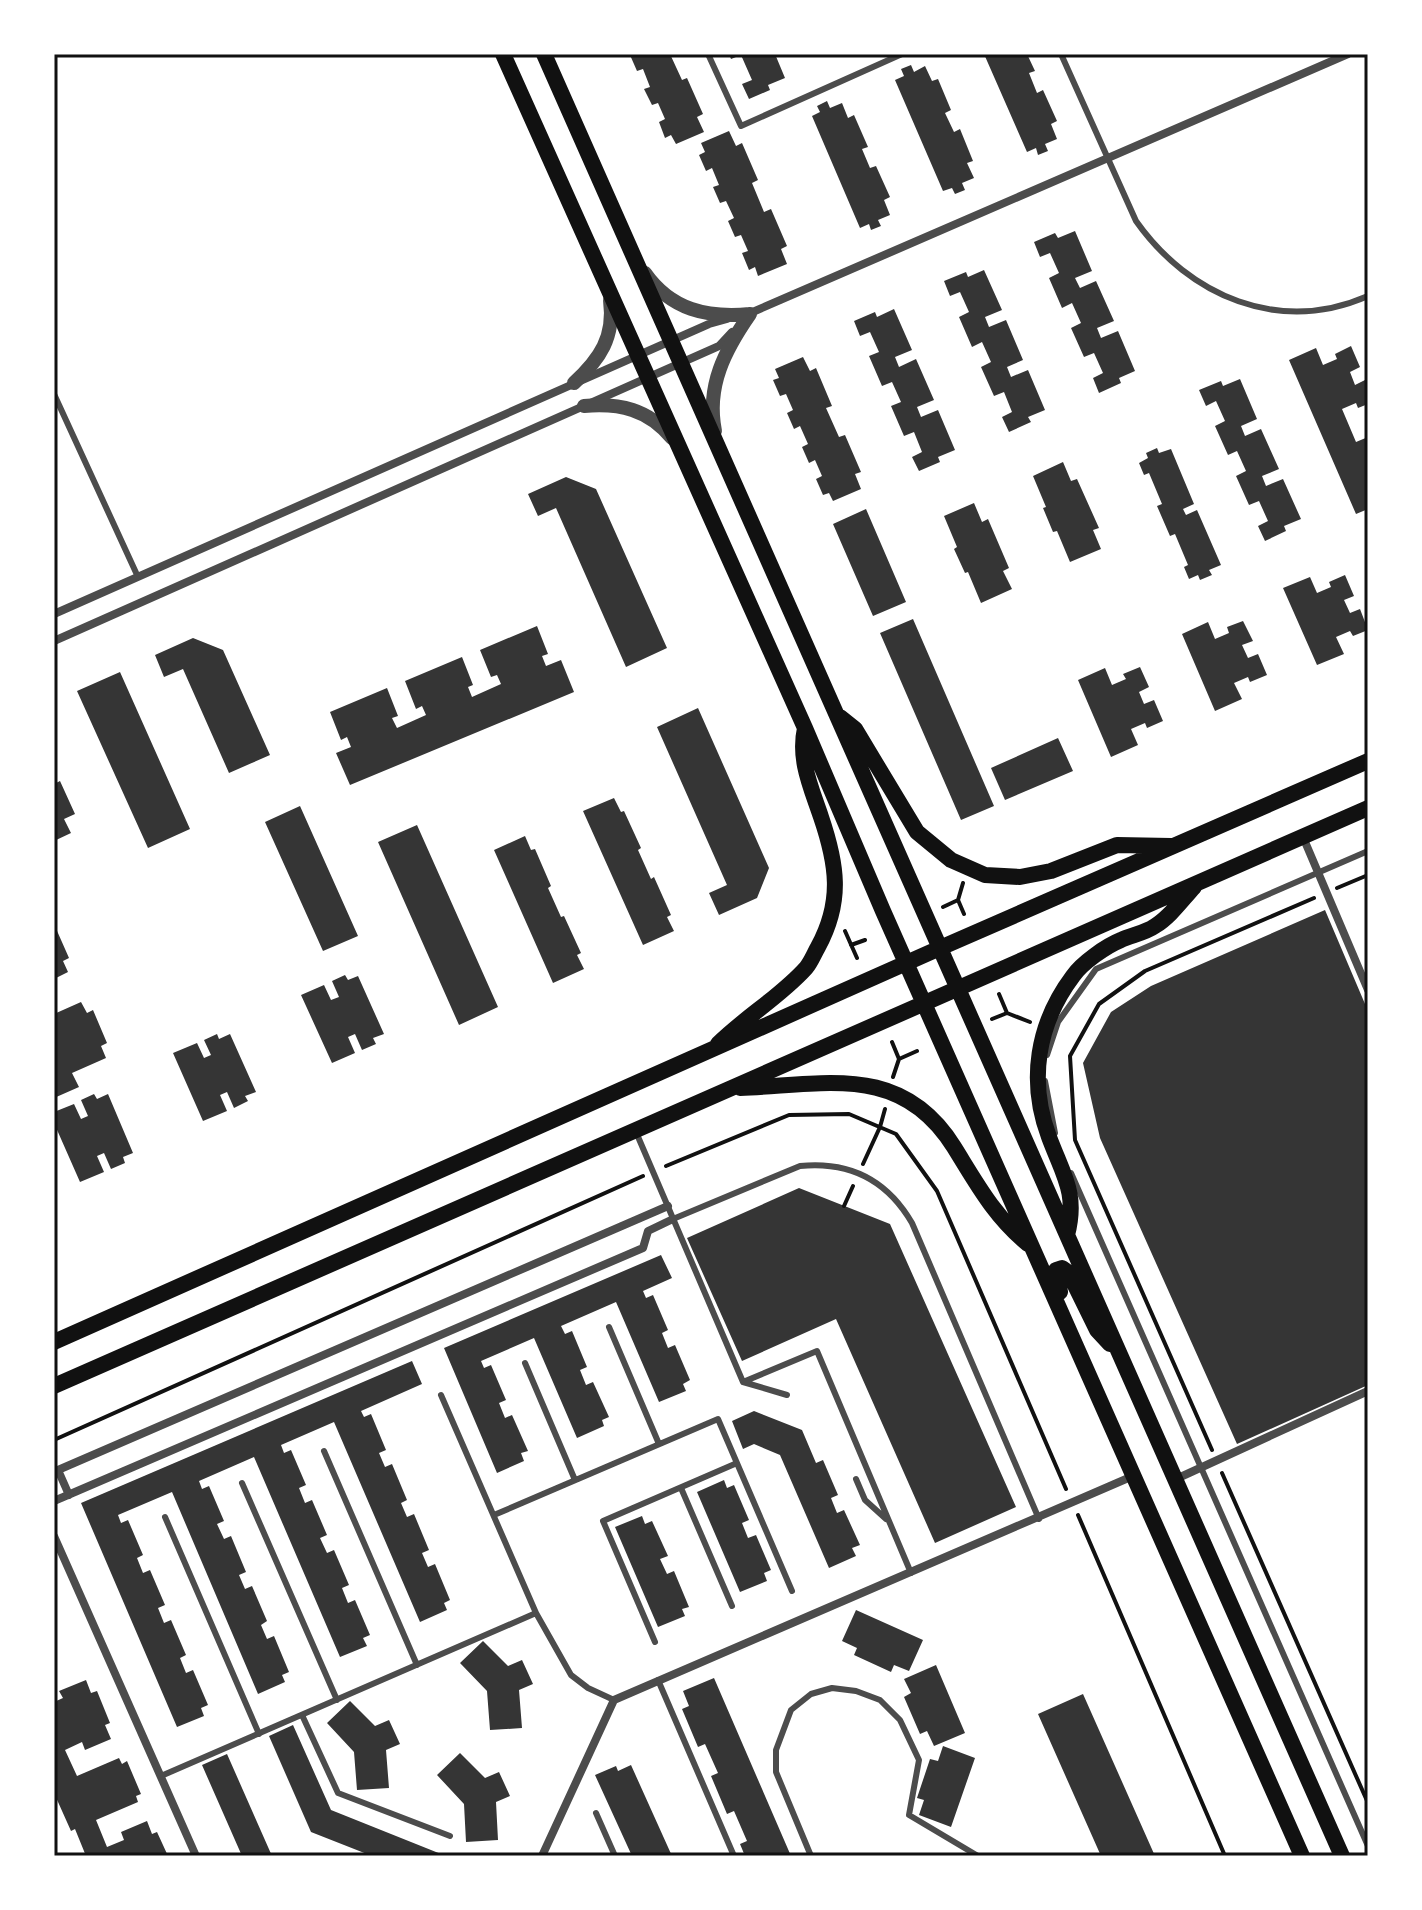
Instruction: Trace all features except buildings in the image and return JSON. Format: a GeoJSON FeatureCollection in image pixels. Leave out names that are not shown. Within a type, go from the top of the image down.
{"type":"FeatureCollection","features":[{"type":"Feature","properties":{"kind":"main road"},"geometry":{"type":"LineString","coordinates":[[503,54],[805,728],[1302,1856]]}},
{"type":"Feature","properties":{"kind":"main road"},"geometry":{"type":"LineString","coordinates":[[544,54],[1342,1856]]}},
{"type":"Feature","properties":{"kind":"main road"},"geometry":{"type":"LineString","coordinates":[[836,715],[855,729],[917,832],[951,860],[985,875],[1020,877],[1051,871],[1117,845],[1177,846]]}},
{"type":"Feature","properties":{"kind":"main road"},"geometry":{"type":"LineString","coordinates":[[711,1051],[738,1024],[808,966],[830,925],[836,893],[831,846],[802,760],[801,744],[805,728]]}},
{"type":"Feature","properties":{"kind":"main road"},"geometry":{"type":"LineString","coordinates":[[54,1342],[1368,761]]}},
{"type":"Feature","properties":{"kind":"main road"},"geometry":{"type":"LineString","coordinates":[[54,1386],[1368,808]]}},
{"type":"Feature","properties":{"kind":"main road"},"geometry":{"type":"LineString","coordinates":[[1067,1235],[1072,1216],[1072,1196],[1047,1133],[1036,1086],[1037,1058],[1054,1005],[1074,973],[1117,941],[1155,926],[1197,883]]}},
{"type":"Feature","properties":{"kind":"main road"},"geometry":{"type":"LineString","coordinates":[[728,1089],[830,1081],[862,1083],[913,1103],[944,1130],[992,1209],[1008,1228],[1032,1247]]}},
{"type":"Feature","properties":{"kind":"main road"},"geometry":{"type":"LineString","coordinates":[[1061,1313],[1056,1270],[1062,1268],[1069,1273],[1097,1330],[1119,1354]]}},
{"type":"Feature","properties":{"kind":"street"},"geometry":{"type":"LineString","coordinates":[[54,614],[709,324],[750,314],[1348,54]]}},
{"type":"Feature","properties":{"kind":"street"},"geometry":{"type":"LineString","coordinates":[[634,259],[652,283],[672,300],[694,311],[721,317],[750,314]]}},
{"type":"Feature","properties":{"kind":"street"},"geometry":{"type":"LineString","coordinates":[[574,383],[603,352],[610,335],[612,314],[609,292]]}},
{"type":"Feature","properties":{"kind":"street"},"geometry":{"type":"LineString","coordinates":[[54,641],[719,346],[750,314]]}},
{"type":"Feature","properties":{"kind":"street"},"geometry":{"type":"LineString","coordinates":[[718,447],[712,418],[713,390],[725,353],[750,314]]}},
{"type":"Feature","properties":{"kind":"street"},"geometry":{"type":"LineString","coordinates":[[584,406],[626,406],[662,426],[676,443]]}},
{"type":"Feature","properties":{"kind":"street"},"geometry":{"type":"LineString","coordinates":[[1303,836],[1368,990]]}},
{"type":"Feature","properties":{"kind":"street"},"geometry":{"type":"LineString","coordinates":[[69,1495],[58,1470],[668,1206]]}},
{"type":"Feature","properties":{"kind":"street"},"geometry":{"type":"LineString","coordinates":[[54,1501],[643,1248],[648,1231],[673,1219]]}},
{"type":"Feature","properties":{"kind":"street"},"geometry":{"type":"LineString","coordinates":[[1175,1480],[1368,1391]]}},
{"type":"Feature","properties":{"kind":"street"},"geometry":{"type":"LineString","coordinates":[[542,1856],[614,1700],[1133,1476]]}},
{"type":"Feature","properties":{"kind":"street"},"geometry":{"type":"LineString","coordinates":[[54,1536],[196,1856]]}},
{"type":"Feature","properties":{"kind":"lane"},"geometry":{"type":"LineString","coordinates":[[708,54],[741,126],[902,54]]}},
{"type":"Feature","properties":{"kind":"lane"},"geometry":{"type":"LineString","coordinates":[[1061,54],[1124,198],[1150,242],[1188,277],[1209,290],[1257,307],[1283,311],[1333,307],[1368,296]]}},
{"type":"Feature","properties":{"kind":"lane"},"geometry":{"type":"LineString","coordinates":[[54,394],[138,577]]}},
{"type":"Feature","properties":{"kind":"lane"},"geometry":{"type":"LineString","coordinates":[[1368,851],[1096,969],[1058,1022],[1043,1066],[1056,1139],[1368,1846]]}},
{"type":"Feature","properties":{"kind":"lane"},"geometry":{"type":"LineString","coordinates":[[635,1130],[743,1382]]}},
{"type":"Feature","properties":{"kind":"lane"},"geometry":{"type":"LineString","coordinates":[[673,1219],[800,1166],[830,1165],[860,1172],[890,1193],[912,1223],[1039,1519]]}},
{"type":"Feature","properties":{"kind":"lane"},"geometry":{"type":"LineString","coordinates":[[609,1327],[659,1444]]}},
{"type":"Feature","properties":{"kind":"lane"},"geometry":{"type":"LineString","coordinates":[[743,1382],[817,1351],[911,1573]]}},
{"type":"Feature","properties":{"kind":"lane"},"geometry":{"type":"LineString","coordinates":[[525,1363],[575,1480]]}},
{"type":"Feature","properties":{"kind":"lane"},"geometry":{"type":"LineString","coordinates":[[743,1382],[787,1395]]}},
{"type":"Feature","properties":{"kind":"lane"},"geometry":{"type":"LineString","coordinates":[[441,1395],[536,1613],[571,1675],[588,1688],[614,1700]]}},
{"type":"Feature","properties":{"kind":"lane"},"geometry":{"type":"LineString","coordinates":[[494,1515],[718,1419],[792,1591]]}},
{"type":"Feature","properties":{"kind":"lane"},"geometry":{"type":"LineString","coordinates":[[324,1451],[417,1665]]}},
{"type":"Feature","properties":{"kind":"lane"},"geometry":{"type":"LineString","coordinates":[[655,1642],[603,1521],[737,1463]]}},
{"type":"Feature","properties":{"kind":"lane"},"geometry":{"type":"LineString","coordinates":[[856,1479],[865,1500],[889,1521]]}},
{"type":"Feature","properties":{"kind":"lane"},"geometry":{"type":"LineString","coordinates":[[242,1483],[337,1700]]}},
{"type":"Feature","properties":{"kind":"lane"},"geometry":{"type":"LineString","coordinates":[[681,1488],[732,1606]]}},
{"type":"Feature","properties":{"kind":"lane"},"geometry":{"type":"LineString","coordinates":[[165,1517],[259,1734]]}},
{"type":"Feature","properties":{"kind":"lane"},"geometry":{"type":"LineString","coordinates":[[161,1776],[536,1613]]}},
{"type":"Feature","properties":{"kind":"lane"},"geometry":{"type":"LineString","coordinates":[[658,1680],[734,1856]]}},
{"type":"Feature","properties":{"kind":"lane"},"geometry":{"type":"LineString","coordinates":[[811,1856],[776,1772],[776,1750],[791,1710],[811,1694],[832,1688],[856,1691],[880,1700],[900,1720],[919,1760],[909,1815],[978,1856]]}},
{"type":"Feature","properties":{"kind":"lane"},"geometry":{"type":"LineString","coordinates":[[302,1715],[338,1793],[450,1836]]}},
{"type":"Feature","properties":{"kind":"lane"},"geometry":{"type":"LineString","coordinates":[[596,1813],[615,1856]]}},
{"type":"Feature","properties":{"kind":"path"},"geometry":{"type":"LineString","coordinates":[[1368,875],[1145,971],[1099,1004],[1070,1056],[1075,1140],[1368,1803]]}},
{"type":"Feature","properties":{"kind":"path"},"geometry":{"type":"LineString","coordinates":[[964,879],[958,900],[964,914]]}},
{"type":"Feature","properties":{"kind":"path"},"geometry":{"type":"LineString","coordinates":[[943,907],[958,900]]}},
{"type":"Feature","properties":{"kind":"path"},"geometry":{"type":"LineString","coordinates":[[844,929],[857,958]]}},
{"type":"Feature","properties":{"kind":"path"},"geometry":{"type":"LineString","coordinates":[[851,945],[865,940]]}},
{"type":"Feature","properties":{"kind":"path"},"geometry":{"type":"LineString","coordinates":[[999,994],[1007,1013],[1033,1024]]}},
{"type":"Feature","properties":{"kind":"path"},"geometry":{"type":"LineString","coordinates":[[992,1019],[1007,1013]]}},
{"type":"Feature","properties":{"kind":"path"},"geometry":{"type":"LineString","coordinates":[[844,1206],[880,1127],[899,1059],[892,1042]]}},
{"type":"Feature","properties":{"kind":"path"},"geometry":{"type":"LineString","coordinates":[[899,1059],[917,1051]]}}]}
